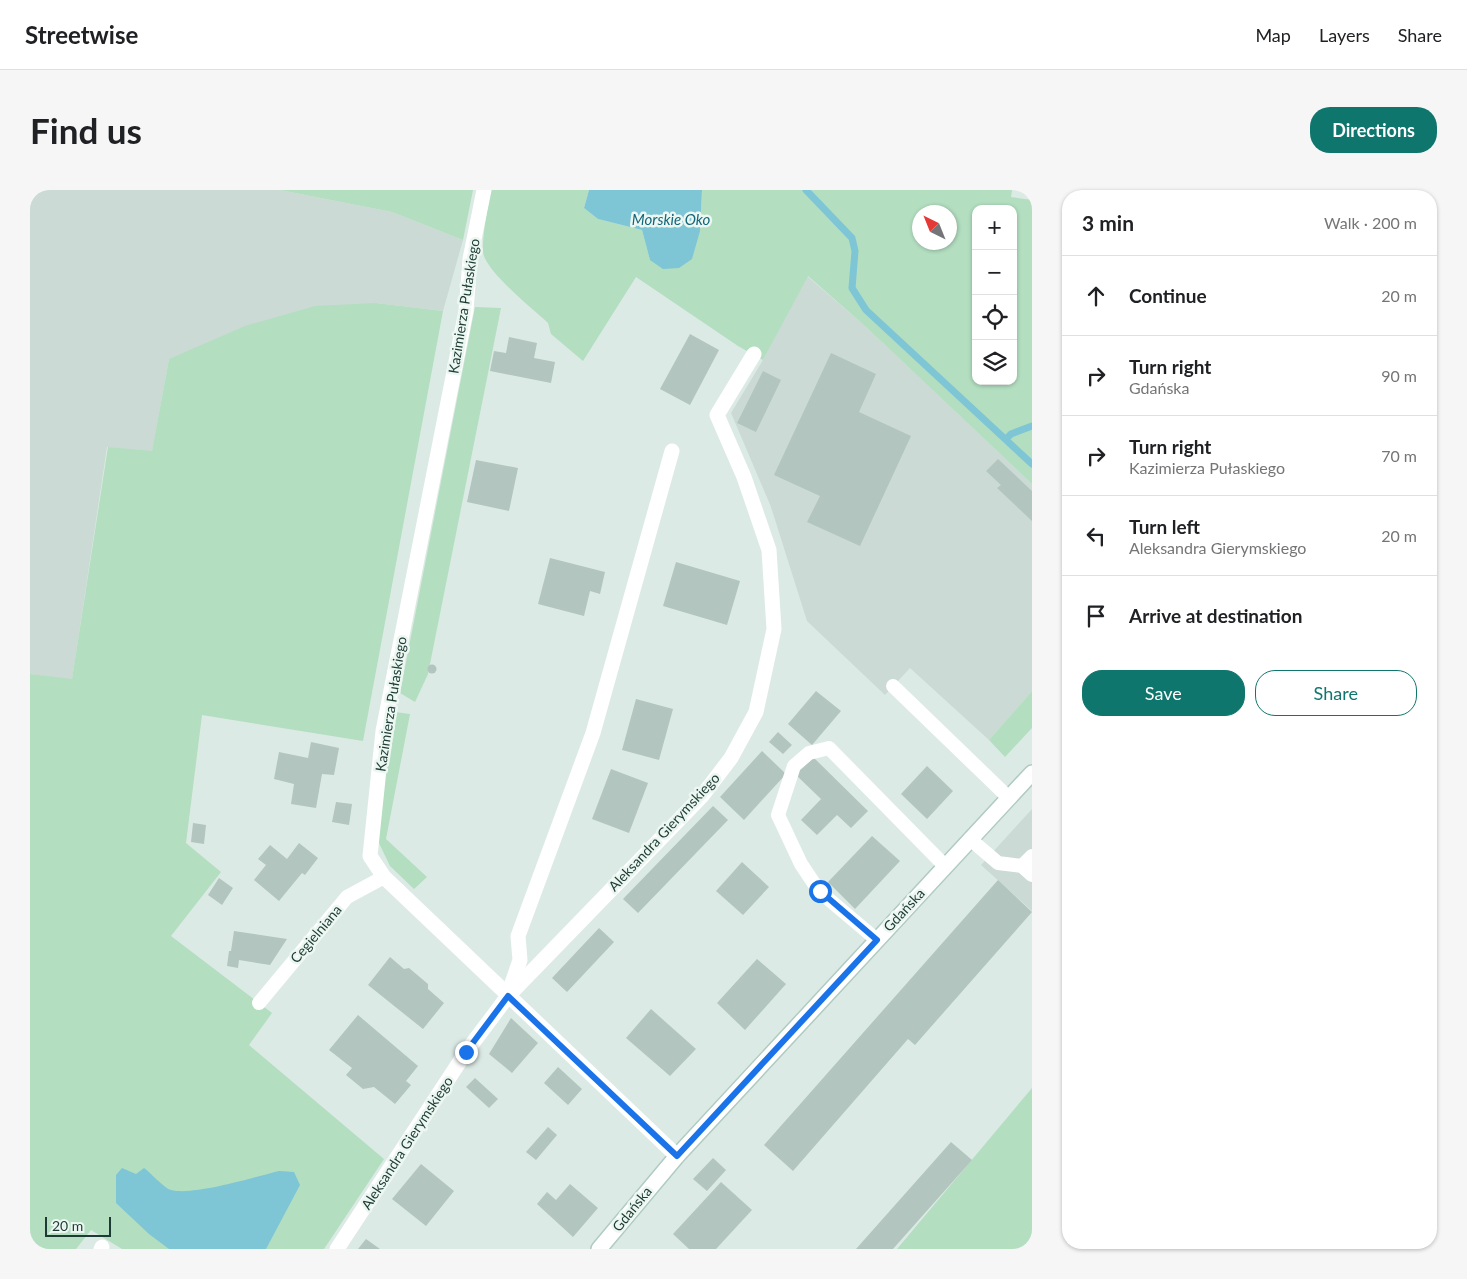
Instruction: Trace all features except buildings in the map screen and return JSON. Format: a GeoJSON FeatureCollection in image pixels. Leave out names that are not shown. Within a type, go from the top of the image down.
{"type":"FeatureCollection","features":[{"type":"Feature","properties":{"kind":"street","name":"Kazimierza Pułaskiego"},"geometry":{"type":"LineString","coordinates":[[484,190],[470,259],[466,310],[383,731],[370,856],[384,877],[677,1156]]}},
{"type":"Feature","properties":{"kind":"street","name":"Aleksandra Gierymskiego"},"geometry":{"type":"LineString","coordinates":[[337,1249],[466,1052],[508,996],[702,796],[731,758],[756,712],[774,629],[769,550],[744,476],[718,415],[754,354]]}},
{"type":"Feature","properties":{"kind":"street"},"geometry":{"type":"LineString","coordinates":[[508,996],[520,960],[518,936],[593,733],[672,451]]}},
{"type":"Feature","properties":{"kind":"street","name":"Gdańska"},"geometry":{"type":"LineString","coordinates":[[599,1249],[677,1156],[1032,773]]}},
{"type":"Feature","properties":{"kind":"lane"},"geometry":{"type":"LineString","coordinates":[[893,686],[1009,798]]}},
{"type":"Feature","properties":{"kind":"lane"},"geometry":{"type":"LineString","coordinates":[[877,940],[820,891],[801,864],[785,831],[778,815],[794,766],[809,753],[829,748],[945,866]]}},
{"type":"Feature","properties":{"kind":"lane"},"geometry":{"type":"LineString","coordinates":[[970,839],[998,863],[1027,871],[1032,856]]}},
{"type":"Feature","properties":{"kind":"lane","name":"Cegielniana"},"geometry":{"type":"LineString","coordinates":[[259,1003],[346,897],[384,877]]}},
{"type":"Feature","properties":{"kind":"shaded area"},"geometry":{"type":"Polygon","coordinates":[[[30,190],[280,190],[392,212],[463,240],[443,311],[376,303],[169,359],[152,452],[107,447],[72,680],[30,674],[30,190]]]}},
{"type":"Feature","properties":{"kind":"shaded area"},"geometry":{"type":"Polygon","coordinates":[[[807,276],[866,327],[1032,484],[1032,691],[989,740],[910,668],[885,695],[807,621],[771,507],[731,413],[763,360],[807,276]]]}},
{"type":"Feature","properties":{"kind":"shaded area"},"geometry":{"type":"Polygon","coordinates":[[[1032,809],[1032,911],[981,865],[1032,809]]]}},
{"type":"Feature","properties":{"kind":"green space"},"geometry":{"type":"Polygon","coordinates":[[[280,190],[473,190],[463,240],[392,212],[280,190]]]}},
{"type":"Feature","properties":{"kind":"green space"},"geometry":{"type":"Polygon","coordinates":[[[491,190],[589,190],[584,208],[598,219],[642,230],[650,260],[700,231],[702,190],[1012,190],[1011,197],[1032,200],[1032,484],[866,327],[808,276],[763,360],[738,346],[636,277],[583,361],[551,334],[548,323],[500,279],[492,269],[483,252],[491,190]]]}},
{"type":"Feature","properties":{"kind":"green space"},"geometry":{"type":"Polygon","coordinates":[[[376,303],[443,311],[363,741],[202,715],[186,843],[221,872],[171,936],[272,1013],[249,1045],[384,1159],[324,1249],[122,1249],[91,1230],[76,1249],[30,1249],[30,674],[72,679],[108,447],[152,451],[169,359],[245,326],[315,306],[376,303]]]}},
{"type":"Feature","properties":{"kind":"green space"},"geometry":{"type":"Polygon","coordinates":[[[475,307],[501,308],[428,674],[415,702],[400,693],[475,307]]]}},
{"type":"Feature","properties":{"kind":"green space"},"geometry":{"type":"Polygon","coordinates":[[[1032,691],[1032,728],[1005,757],[989,740],[1032,691]]]}},
{"type":"Feature","properties":{"kind":"green space"},"geometry":{"type":"Polygon","coordinates":[[[395,712],[410,714],[386,839],[427,877],[414,889],[390,866],[378,841],[380,809],[395,712]]]}},
{"type":"Feature","properties":{"kind":"green space"},"geometry":{"type":"Polygon","coordinates":[[[1032,1088],[1032,1249],[897,1249],[1032,1088]]]}},
{"type":"Feature","properties":{"kind":"water","name":"Morskie Oko"},"geometry":{"type":"Polygon","coordinates":[[[589,190],[702,190],[700,231],[692,259],[679,268],[663,269],[650,260],[642,230],[598,219],[584,208],[589,190]]]}},
{"type":"Feature","properties":{"kind":"water"},"geometry":{"type":"Polygon","coordinates":[[[122,1168],[136,1174],[144,1168],[168,1189],[181,1191],[224,1185],[279,1171],[294,1172],[300,1185],[266,1249],[169,1249],[149,1234],[116,1203],[116,1175],[122,1168]]]}},
{"type":"Feature","properties":{"kind":"waterway"},"geometry":{"type":"LineString","coordinates":[[806,190],[852,238],[855,251],[852,288],[866,310],[1032,464]]}},
{"type":"Feature","properties":{"kind":"waterway"},"geometry":{"type":"LineString","coordinates":[[1006,439],[1011,434],[1032,426]]}},
{"type":"Feature","properties":{"kind":"route"},"geometry":{"type":"LineString","coordinates":[[466,1052],[508,996],[677,1156],[877,940],[820,891]]}}]}
